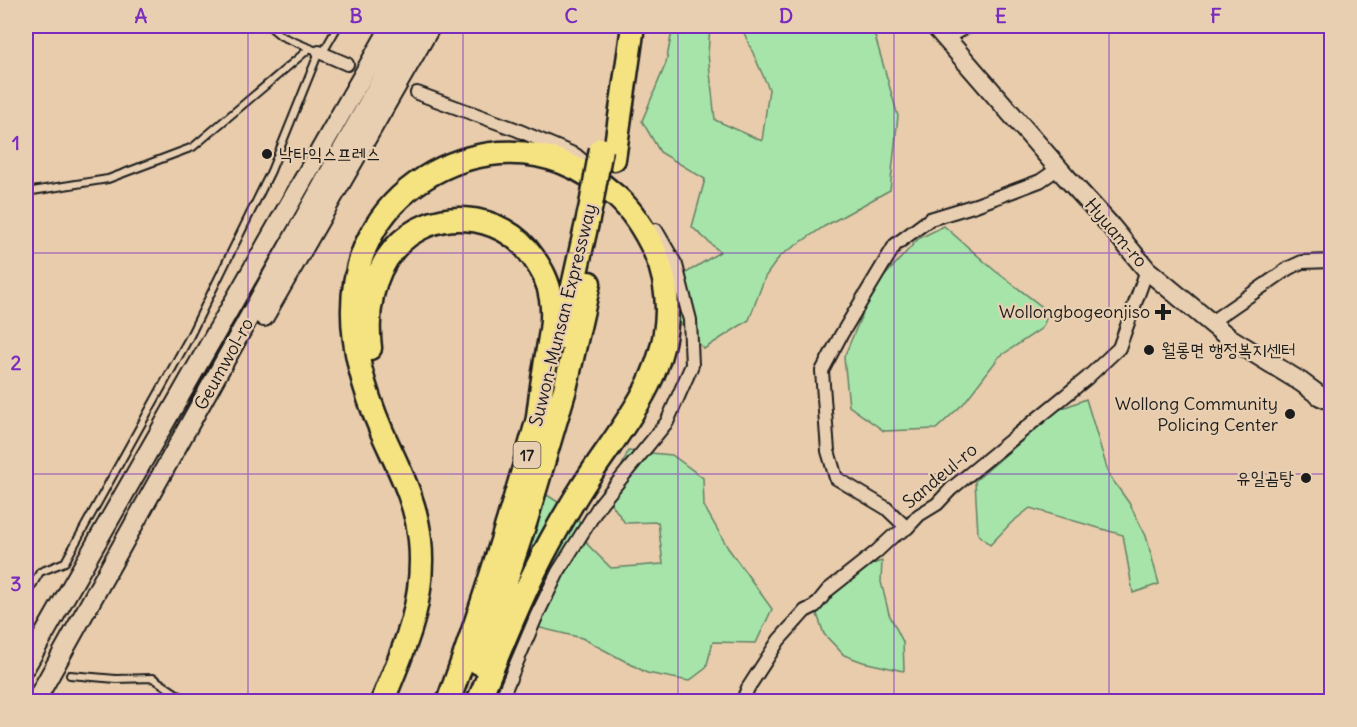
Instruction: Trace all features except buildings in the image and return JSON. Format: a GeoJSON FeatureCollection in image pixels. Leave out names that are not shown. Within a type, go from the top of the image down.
{"type":"FeatureCollection","features":[{"type":"Feature","properties":{"kind":"highway","name":"Suwon-Munsan Expressway"},"geometry":{"type":"LineString","coordinates":[[608,154],[618,26]]}},
{"type":"Feature","properties":{"kind":"highway","name":"Suwon-Munsan Expressway"},"geometry":{"type":"LineString","coordinates":[[466,702],[566,389],[589,285],[597,209],[633,26]]}},
{"type":"Feature","properties":{"kind":"highway"},"geometry":{"type":"LineString","coordinates":[[382,702],[414,618],[420,593],[421,567],[416,516],[409,492],[382,431],[359,363],[352,312],[359,261],[371,234],[388,210],[422,180],[446,166],[468,158],[512,152],[540,155],[584,171],[602,183],[638,219],[659,261],[665,282],[667,323],[663,349],[653,377],[636,409],[580,490],[550,542],[517,610],[478,702]]}},
{"type":"Feature","properties":{"kind":"highway","name":"Suwon-Munsan Expressway"},"geometry":{"type":"LineString","coordinates":[[448,702],[510,517],[597,209]]}},
{"type":"Feature","properties":{"kind":"highway"},"geometry":{"type":"LineString","coordinates":[[394,702],[409,669],[428,615],[433,576],[432,547],[429,520],[421,494],[380,394],[372,365],[368,335],[369,309],[375,282],[395,248],[409,236],[441,221],[472,219],[488,223],[508,233],[530,252],[545,274],[552,299],[552,322],[538,417]]}},
{"type":"Feature","properties":{"kind":"main road"},"geometry":{"type":"LineString","coordinates":[[155,438],[156,412],[376,26]]}},
{"type":"Feature","properties":{"kind":"main road","name":"Geumwol-ro"},"geometry":{"type":"LineString","coordinates":[[26,666],[391,26]]}},
{"type":"Feature","properties":{"kind":"main road","name":"Geumwol-ro"},"geometry":{"type":"LineString","coordinates":[[35,702],[411,26]]}},
{"type":"Feature","properties":{"kind":"main road"},"geometry":{"type":"LineString","coordinates":[[176,450],[208,414],[431,26]]}},
{"type":"Feature","properties":{"kind":"main road","name":"Hyuam-ro"},"geometry":{"type":"LineString","coordinates":[[935,26],[1147,270],[1228,337],[1302,382],[1320,396],[1332,401]]}},
{"type":"Feature","properties":{"kind":"street"},"geometry":{"type":"LineString","coordinates":[[317,51],[347,64]]}},
{"type":"Feature","properties":{"kind":"street"},"geometry":{"type":"LineString","coordinates":[[417,93],[515,129],[576,155],[626,196],[651,223],[676,265],[690,320],[692,365],[667,422],[601,503],[558,572],[500,702]]}},
{"type":"Feature","properties":{"kind":"street"},"geometry":{"type":"LineString","coordinates":[[907,528],[886,508],[836,478],[828,451],[822,371],[841,334],[895,245],[930,219],[1040,181],[1059,168]]}},
{"type":"Feature","properties":{"kind":"street"},"geometry":{"type":"LineString","coordinates":[[1211,322],[1289,268],[1302,262],[1332,261]]}},
{"type":"Feature","properties":{"kind":"street","name":"Sandeul-ro"},"geometry":{"type":"LineString","coordinates":[[742,702],[748,688],[779,640],[805,611],[815,606],[828,590],[892,537],[907,528],[919,515],[937,504],[951,489],[1095,371],[1119,348],[1147,270]]}},
{"type":"Feature","properties":{"kind":"lane"},"geometry":{"type":"LineString","coordinates":[[268,26],[281,36],[317,51]]}},
{"type":"Feature","properties":{"kind":"lane"},"geometry":{"type":"LineString","coordinates":[[26,192],[108,179],[193,147],[317,51],[338,26]]}},
{"type":"Feature","properties":{"kind":"lane"},"geometry":{"type":"LineString","coordinates":[[947,40],[975,26]]}},
{"type":"Feature","properties":{"kind":"lane"},"geometry":{"type":"LineString","coordinates":[[26,596],[40,572],[65,562],[189,338],[271,171],[317,51]]}},
{"type":"Feature","properties":{"kind":"lane"},"geometry":{"type":"LineString","coordinates":[[70,675],[116,679],[153,678],[189,702]]}},
{"type":"Feature","properties":{"kind":"green space"},"geometry":{"type":"Polygon","coordinates":[[[673,26],[710,26],[708,54],[715,120],[762,141],[769,89],[741,26],[872,26],[898,116],[890,190],[825,226],[780,256],[765,277],[749,320],[704,349],[678,320],[678,278],[720,252],[692,227],[705,179],[660,152],[642,121],[666,63],[673,26]]]}},
{"type":"Feature","properties":{"kind":"green space"},"geometry":{"type":"Polygon","coordinates":[[[944,226],[994,270],[1049,312],[1042,328],[999,357],[964,403],[936,429],[884,431],[849,406],[844,357],[873,289],[918,239],[944,226]]]}},
{"type":"Feature","properties":{"kind":"green space"},"geometry":{"type":"Polygon","coordinates":[[[1086,399],[1109,475],[1129,503],[1146,536],[1159,584],[1133,593],[1123,535],[1030,508],[1011,523],[990,545],[978,534],[975,481],[1058,410],[1086,399]]]}},
{"type":"Feature","properties":{"kind":"green space"},"geometry":{"type":"Polygon","coordinates":[[[628,451],[672,455],[703,478],[704,506],[728,548],[772,609],[756,643],[713,642],[706,668],[689,681],[647,673],[582,638],[532,626],[522,582],[538,489],[576,514],[588,545],[611,568],[663,564],[658,522],[625,523],[608,499],[628,451]]]}},
{"type":"Feature","properties":{"kind":"green space"},"geometry":{"type":"Polygon","coordinates":[[[882,561],[881,582],[889,614],[903,642],[903,671],[844,655],[824,634],[816,611],[835,584],[866,566],[882,561]]]}},
{"type":"Feature","properties":{"kind":"place","name":"낙타익스프레스"},"geometry":{"type":"Point","coordinates":[267,154]}},
{"type":"Feature","properties":{"kind":"place","name":"Wollongbogeonjiso"},"geometry":{"type":"Point","coordinates":[1163,312]}},
{"type":"Feature","properties":{"kind":"place","name":"월롱면 행정복지센터"},"geometry":{"type":"Point","coordinates":[1149,350]}},
{"type":"Feature","properties":{"kind":"place","name":"Wollong Community Policing Center"},"geometry":{"type":"Point","coordinates":[1290,414]}},
{"type":"Feature","properties":{"kind":"place","name":"유일곰탕"},"geometry":{"type":"Point","coordinates":[1306,478]}}]}
